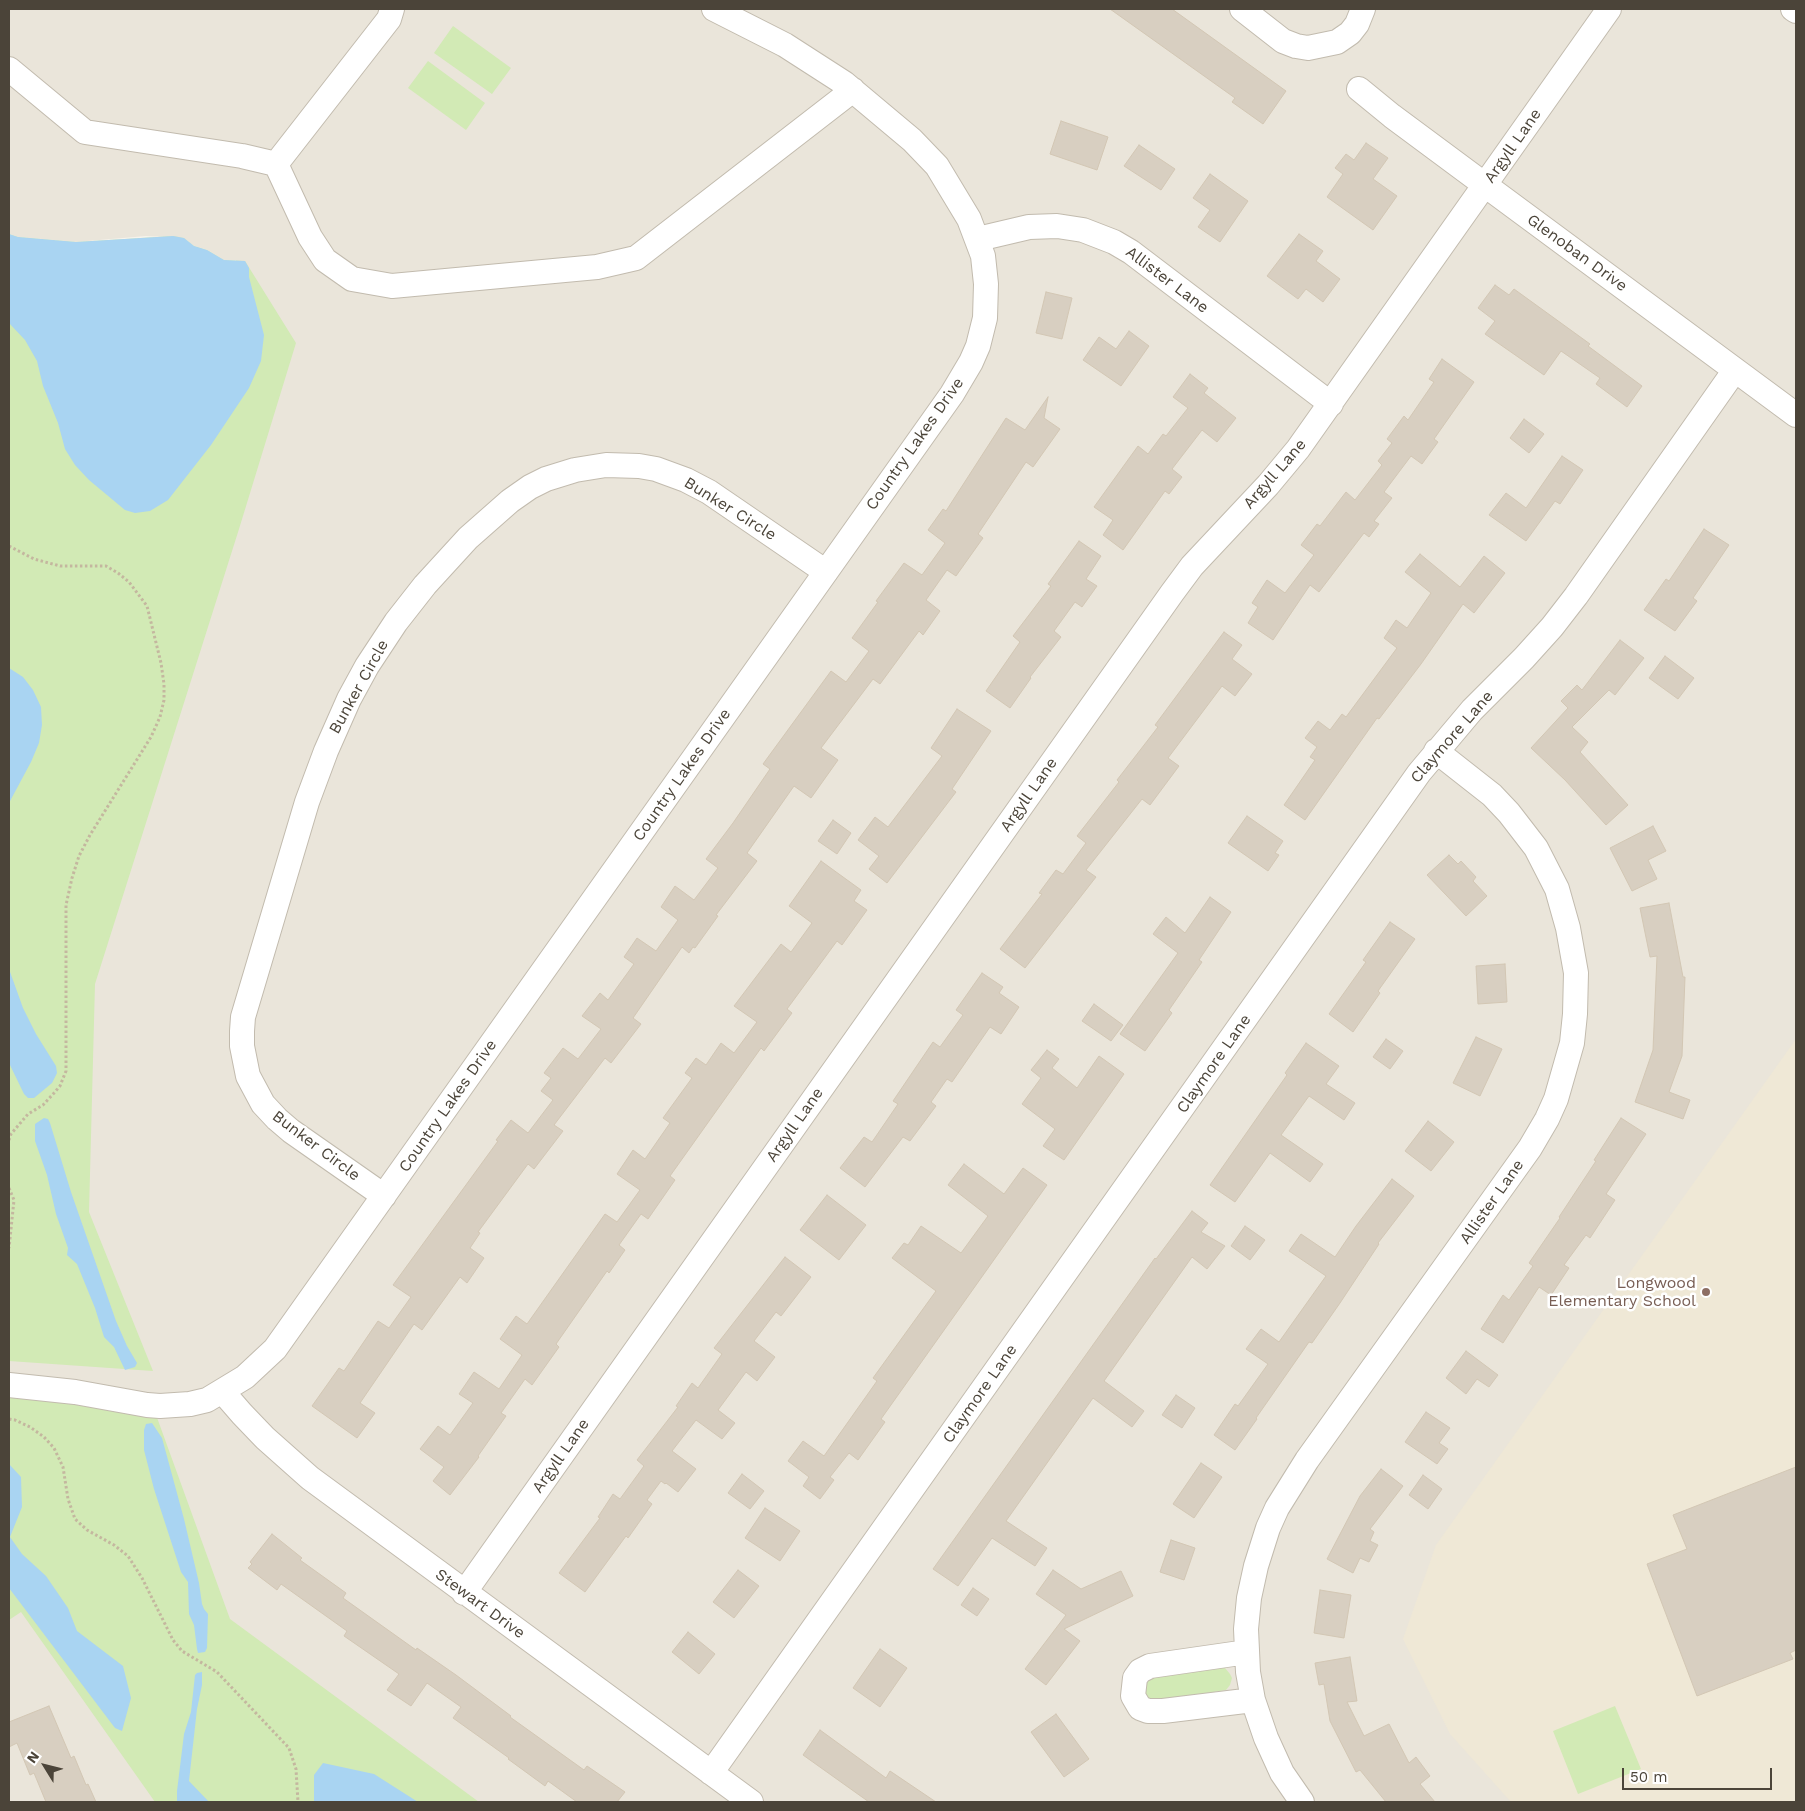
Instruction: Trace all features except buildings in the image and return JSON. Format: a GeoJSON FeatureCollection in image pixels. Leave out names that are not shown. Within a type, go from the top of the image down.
{"type":"FeatureCollection","features":[{"type":"Feature","properties":{"kind":"street"},"geometry":{"type":"LineString","coordinates":[[276,164],[390,19],[392,9]]}},
{"type":"Feature","properties":{"kind":"street","name":"Country Lakes Drive"},"geometry":{"type":"LineString","coordinates":[[9,1385],[75,1392],[160,1406],[190,1404],[207,1400],[245,1377],[275,1349],[946,402],[971,362],[978,346],[985,310],[986,284],[983,256],[969,219],[937,166],[912,140],[853,90],[785,45],[714,9]]}},
{"type":"Feature","properties":{"kind":"street"},"geometry":{"type":"LineString","coordinates":[[1242,9],[1282,41],[1308,48],[1337,42],[1350,33],[1357,24],[1363,9]]}},
{"type":"Feature","properties":{"kind":"street","name":"Argyll Lane"},"geometry":{"type":"LineString","coordinates":[[464,1593],[1192,566],[1284,467],[1332,404],[1609,9]]}},
{"type":"Feature","properties":{"kind":"street"},"geometry":{"type":"LineString","coordinates":[[9,68],[84,132],[242,156],[276,164]]}},
{"type":"Feature","properties":{"kind":"street","name":"Glenoban Drive"},"geometry":{"type":"LineString","coordinates":[[1359,89],[1485,186],[1796,415]]}},
{"type":"Feature","properties":{"kind":"street"},"geometry":{"type":"LineString","coordinates":[[276,164],[310,237],[325,260],[352,279],[392,286],[597,267],[636,258],[853,90]]}},
{"type":"Feature","properties":{"kind":"street","name":"Allister Lane"},"geometry":{"type":"LineString","coordinates":[[978,239],[1029,227],[1056,226],[1083,230],[1114,242],[1131,252],[1332,404]]}},
{"type":"Feature","properties":{"kind":"street","name":"Claymore Lane"},"geometry":{"type":"LineString","coordinates":[[712,1773],[1436,751],[1472,710],[1552,627],[1581,589],[1735,370]]}},
{"type":"Feature","properties":{"kind":"street","name":"Bunker Circle"},"geometry":{"type":"LineString","coordinates":[[384,1196],[290,1131],[263,1104],[248,1076],[242,1046],[242,1031],[243,1017],[307,802],[326,750],[358,683],[396,622],[425,585],[468,538],[510,501],[530,487],[546,479],[575,470],[606,465],[639,466],[656,469],[686,480],[709,492],[826,572]]}},
{"type":"Feature","properties":{"kind":"street","name":"Allister Lane"},"geometry":{"type":"LineString","coordinates":[[1302,1802],[1282,1773],[1266,1738],[1254,1700],[1248,1672],[1246,1629],[1249,1598],[1261,1548],[1277,1508],[1307,1460],[1530,1148],[1556,1099],[1572,1043],[1576,973],[1568,928],[1557,889],[1536,848],[1509,813],[1492,795],[1436,751]]}},
{"type":"Feature","properties":{"kind":"street","name":"Stewart Drive"},"geometry":{"type":"LineString","coordinates":[[222,1391],[245,1418],[304,1473],[464,1593],[751,1802]]}},
{"type":"Feature","properties":{"kind":"street"},"geometry":{"type":"LineString","coordinates":[[1247,1652],[1150,1666],[1140,1671],[1135,1678],[1133,1696],[1140,1708],[1148,1712],[1163,1712],[1254,1700]]}},
{"type":"Feature","properties":{"kind":"path"},"geometry":{"type":"LineString","coordinates":[[9,546],[34,559],[60,566],[106,566],[129,582],[147,606],[161,663],[164,700],[160,718],[151,737],[86,842],[72,878],[66,905],[66,1071],[60,1086],[54,1094],[43,1105],[28,1114],[11,1134],[9,1140]]}},
{"type":"Feature","properties":{"kind":"path"},"geometry":{"type":"LineString","coordinates":[[9,1188],[14,1200],[9,1248]]}},
{"type":"Feature","properties":{"kind":"path"},"geometry":{"type":"LineString","coordinates":[[9,1419],[30,1427],[44,1437],[54,1448],[63,1467],[68,1499],[76,1519],[87,1530],[114,1545],[128,1556],[142,1578],[173,1640],[182,1651],[217,1672],[289,1748],[296,1770],[298,1802]]}},
{"type":"Feature","properties":{"kind":"shaded area"},"geometry":{"type":"Polygon","coordinates":[[[9,9],[1796,9],[1796,1802],[9,1802],[9,1063],[236,260],[224,260],[207,250],[194,246],[184,238],[146,236],[76,242],[18,237],[9,234],[9,9]]]}},
{"type":"Feature","properties":{"kind":"shaded area","name":"Longwood Elementary School"},"geometry":{"type":"Polygon","coordinates":[[[1796,1039],[1796,1802],[1511,1802],[1450,1734],[1403,1639],[1436,1545],[1796,1039]]]}},
{"type":"Feature","properties":{"kind":"green space"},"geometry":{"type":"Polygon","coordinates":[[[453,26],[511,68],[492,94],[434,53],[453,26]]]}},
{"type":"Feature","properties":{"kind":"green space"},"geometry":{"type":"Polygon","coordinates":[[[428,61],[485,103],[466,130],[408,88],[428,61]]]}},
{"type":"Feature","properties":{"kind":"green space"},"geometry":{"type":"Polygon","coordinates":[[[9,234],[18,237],[76,242],[173,236],[184,238],[194,246],[207,250],[224,260],[245,261],[296,343],[95,984],[89,1212],[153,1371],[9,1361],[9,234]]]}},
{"type":"Feature","properties":{"kind":"green space"},"geometry":{"type":"Polygon","coordinates":[[[9,1396],[155,1412],[230,1619],[479,1802],[155,1802],[21,1612],[9,1620],[9,1396]]]}},
{"type":"Feature","properties":{"kind":"green space"},"geometry":{"type":"Polygon","coordinates":[[[1225,1668],[1230,1674],[1232,1678],[1226,1690],[1153,1702],[1149,1700],[1145,1692],[1146,1682],[1155,1676],[1225,1668]]]}},
{"type":"Feature","properties":{"kind":"green space"},"geometry":{"type":"Polygon","coordinates":[[[1615,1706],[1641,1769],[1578,1794],[1553,1731],[1615,1706]]]}},
{"type":"Feature","properties":{"kind":"water"},"geometry":{"type":"Polygon","coordinates":[[[9,234],[18,237],[76,242],[173,236],[184,238],[194,246],[207,250],[224,260],[245,261],[249,268],[249,277],[264,335],[261,361],[249,388],[211,445],[168,500],[150,511],[135,513],[125,510],[89,480],[75,465],[65,449],[58,423],[43,386],[37,361],[25,340],[9,323],[9,234]]]}},
{"type":"Feature","properties":{"kind":"water"},"geometry":{"type":"Polygon","coordinates":[[[9,668],[23,677],[33,690],[41,707],[42,725],[39,743],[31,762],[9,803],[9,668]]]}},
{"type":"Feature","properties":{"kind":"water"},"geometry":{"type":"Polygon","coordinates":[[[9,969],[23,1008],[36,1034],[56,1066],[57,1073],[52,1083],[34,1098],[28,1098],[24,1094],[9,1063],[9,969]]]}},
{"type":"Feature","properties":{"kind":"water"},"geometry":{"type":"Polygon","coordinates":[[[44,1118],[48,1119],[50,1123],[71,1192],[116,1321],[137,1363],[135,1367],[125,1370],[114,1347],[104,1337],[95,1308],[77,1264],[67,1255],[68,1248],[35,1141],[35,1124],[44,1118]]]}},
{"type":"Feature","properties":{"kind":"water"},"geometry":{"type":"Polygon","coordinates":[[[152,1423],[162,1438],[184,1519],[202,1604],[208,1614],[207,1648],[205,1652],[198,1653],[194,1625],[189,1614],[188,1582],[181,1572],[154,1489],[144,1450],[144,1430],[146,1424],[152,1423]]]}},
{"type":"Feature","properties":{"kind":"water"},"geometry":{"type":"Polygon","coordinates":[[[9,1464],[21,1477],[22,1507],[10,1537],[22,1554],[46,1576],[68,1608],[77,1631],[123,1666],[131,1698],[122,1731],[115,1728],[9,1588],[9,1464]]]}},
{"type":"Feature","properties":{"kind":"water"},"geometry":{"type":"Polygon","coordinates":[[[202,1672],[202,1685],[197,1709],[189,1781],[209,1802],[177,1802],[184,1734],[191,1712],[195,1675],[202,1672]]]}},
{"type":"Feature","properties":{"kind":"water"},"geometry":{"type":"Polygon","coordinates":[[[323,1763],[374,1774],[418,1802],[314,1802],[314,1775],[323,1763]]]}},
{"type":"Feature","properties":{"kind":"place","name":"Longwood Elementary School"},"geometry":{"type":"Point","coordinates":[1706,1292]}}]}
